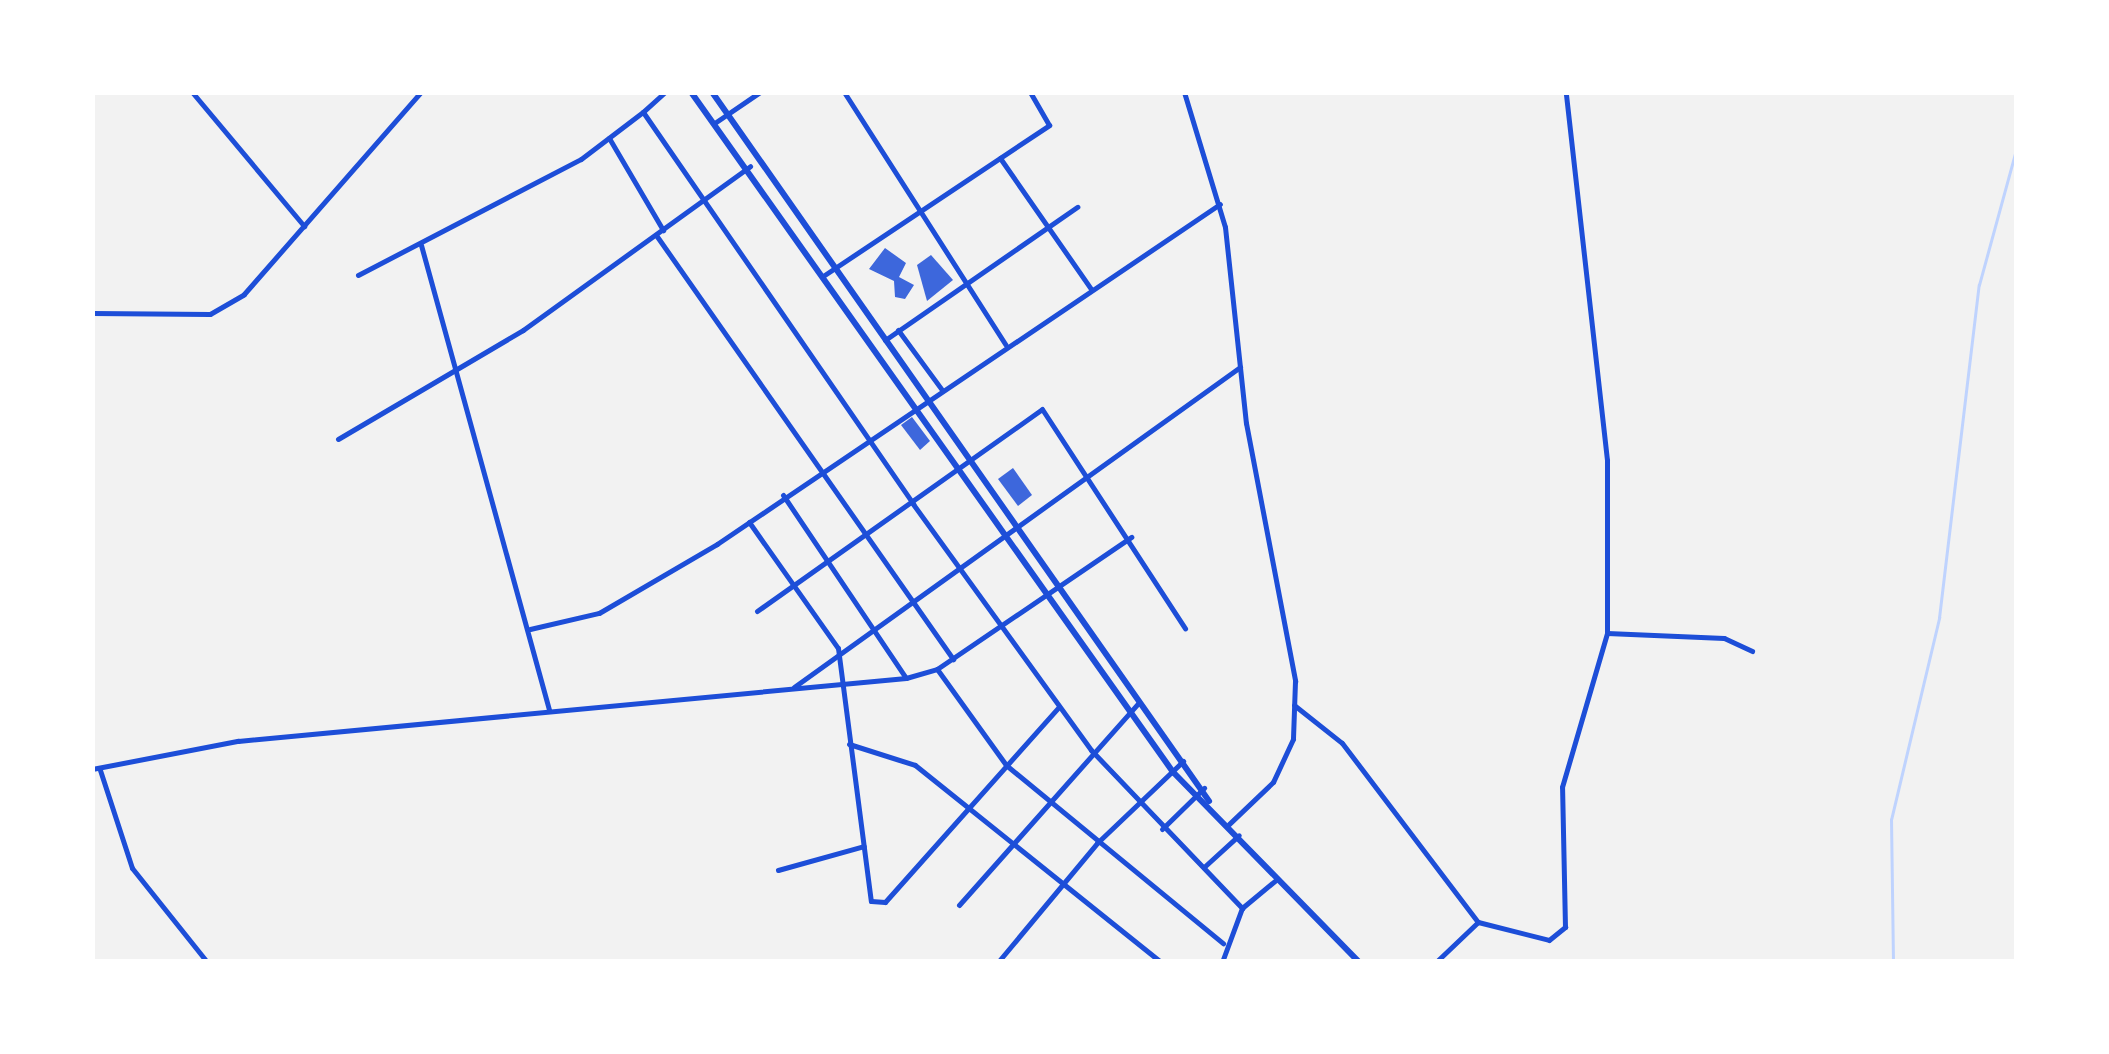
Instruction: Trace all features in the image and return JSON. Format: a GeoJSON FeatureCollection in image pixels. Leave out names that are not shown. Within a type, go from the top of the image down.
{"type":"FeatureCollection","features":[{"type":"Feature","properties":{"kind":"main road"},"geometry":{"type":"LineString","coordinates":[[691,92],[750,166],[958,470],[1006,530],[1173,772],[1209,802],[1359,962]]}},
{"type":"Feature","properties":{"kind":"main road"},"geometry":{"type":"LineString","coordinates":[[712,92],[969,463],[1204,788],[1209,802]]}},
{"type":"Feature","properties":{"kind":"street"},"geometry":{"type":"LineString","coordinates":[[192,92],[304,226]]}},
{"type":"Feature","properties":{"kind":"street"},"geometry":{"type":"LineString","coordinates":[[92,312],[210,314],[244,294],[421,92]]}},
{"type":"Feature","properties":{"kind":"street"},"geometry":{"type":"LineString","coordinates":[[358,275],[420,245],[609,138],[665,92]]}},
{"type":"Feature","properties":{"kind":"street"},"geometry":{"type":"LineString","coordinates":[[716,122],[760,92]]}},
{"type":"Feature","properties":{"kind":"street"},"geometry":{"type":"LineString","coordinates":[[844,92],[1006,345]]}},
{"type":"Feature","properties":{"kind":"street"},"geometry":{"type":"LineString","coordinates":[[823,276],[1049,124],[1030,92]]}},
{"type":"Feature","properties":{"kind":"street"},"geometry":{"type":"LineString","coordinates":[[1184,92],[1220,204],[1240,367],[1294,704],[1293,739],[1272,782],[1228,824]]}},
{"type":"Feature","properties":{"kind":"street"},"geometry":{"type":"LineString","coordinates":[[1294,704],[1342,743],[1478,922],[1561,938],[1562,787],[1606,633],[1607,460],[1566,92]]}},
{"type":"Feature","properties":{"kind":"street"},"geometry":{"type":"LineString","coordinates":[[643,112],[706,198],[913,504],[961,565],[1091,750],[1139,806],[1242,908]]}},
{"type":"Feature","properties":{"kind":"street"},"geometry":{"type":"LineString","coordinates":[[609,138],[663,230]]}},
{"type":"Feature","properties":{"kind":"street"},"geometry":{"type":"LineString","coordinates":[[1000,158],[1091,289]]}},
{"type":"Feature","properties":{"kind":"street"},"geometry":{"type":"LineString","coordinates":[[338,439],[454,375],[750,166]]}},
{"type":"Feature","properties":{"kind":"street"},"geometry":{"type":"LineString","coordinates":[[530,629],[598,613],[749,522],[1220,204]]}},
{"type":"Feature","properties":{"kind":"street"},"geometry":{"type":"LineString","coordinates":[[884,340],[1078,207]]}},
{"type":"Feature","properties":{"kind":"street"},"geometry":{"type":"LineString","coordinates":[[656,236],[953,659]]}},
{"type":"Feature","properties":{"kind":"street"},"geometry":{"type":"LineString","coordinates":[[420,245],[454,375],[530,629],[548,711]]}},
{"type":"Feature","properties":{"kind":"street"},"geometry":{"type":"LineString","coordinates":[[898,330],[942,390]]}},
{"type":"Feature","properties":{"kind":"street"},"geometry":{"type":"LineString","coordinates":[[792,688],[838,648],[912,600],[1240,367]]}},
{"type":"Feature","properties":{"kind":"street"},"geometry":{"type":"LineString","coordinates":[[756,611],[913,504],[1042,409],[1131,538],[1185,628]]}},
{"type":"Feature","properties":{"kind":"street"},"geometry":{"type":"LineString","coordinates":[[784,496],[906,678]]}},
{"type":"Feature","properties":{"kind":"street"},"geometry":{"type":"LineString","coordinates":[[749,522],[838,648],[871,901],[886,902],[966,804],[1059,707]]}},
{"type":"Feature","properties":{"kind":"street"},"geometry":{"type":"LineString","coordinates":[[207,962],[132,868],[96,769],[164,749],[906,678],[938,669],[1131,538]]}},
{"type":"Feature","properties":{"kind":"street"},"geometry":{"type":"LineString","coordinates":[[1606,633],[1724,638],[1752,651]]}},
{"type":"Feature","properties":{"kind":"street"},"geometry":{"type":"LineString","coordinates":[[938,669],[1006,764],[1097,844],[1223,944]]}},
{"type":"Feature","properties":{"kind":"street"},"geometry":{"type":"LineString","coordinates":[[959,906],[1091,750],[1139,702]]}},
{"type":"Feature","properties":{"kind":"street"},"geometry":{"type":"LineString","coordinates":[[849,744],[915,765],[1161,962]]}},
{"type":"Feature","properties":{"kind":"street"},"geometry":{"type":"LineString","coordinates":[[998,962],[1097,844],[1183,761]]}},
{"type":"Feature","properties":{"kind":"street"},"geometry":{"type":"LineString","coordinates":[[1162,829],[1204,788]]}},
{"type":"Feature","properties":{"kind":"street"},"geometry":{"type":"LineString","coordinates":[[1204,867],[1239,835]]}},
{"type":"Feature","properties":{"kind":"street"},"geometry":{"type":"LineString","coordinates":[[778,870],[864,846]]}},
{"type":"Feature","properties":{"kind":"street"},"geometry":{"type":"LineString","coordinates":[[1222,962],[1223,944],[1242,908],[1279,878]]}},
{"type":"Feature","properties":{"kind":"street"},"geometry":{"type":"LineString","coordinates":[[1436,962],[1478,922]]}},
{"type":"Feature","properties":{"kind":"building"},"geometry":{"type":"Polygon","coordinates":[[[885,248],[906,263],[899,277],[914,285],[905,299],[895,297],[894,281],[869,269],[885,248]]]}},
{"type":"Feature","properties":{"kind":"building"},"geometry":{"type":"Polygon","coordinates":[[[931,255],[953,280],[927,301],[917,265],[931,255]]]}},
{"type":"Feature","properties":{"kind":"building"},"geometry":{"type":"Polygon","coordinates":[[[912,417],[930,441],[920,450],[901,425],[912,417]]]}},
{"type":"Feature","properties":{"kind":"building"},"geometry":{"type":"Polygon","coordinates":[[[1013,468],[1032,495],[1018,506],[998,479],[1013,468]]]}},
{"type":"Feature","properties":{"kind":"waterway"},"geometry":{"type":"LineString","coordinates":[[1893,962],[1891,820],[1939,618],[1979,285],[2016,150]]}}]}
